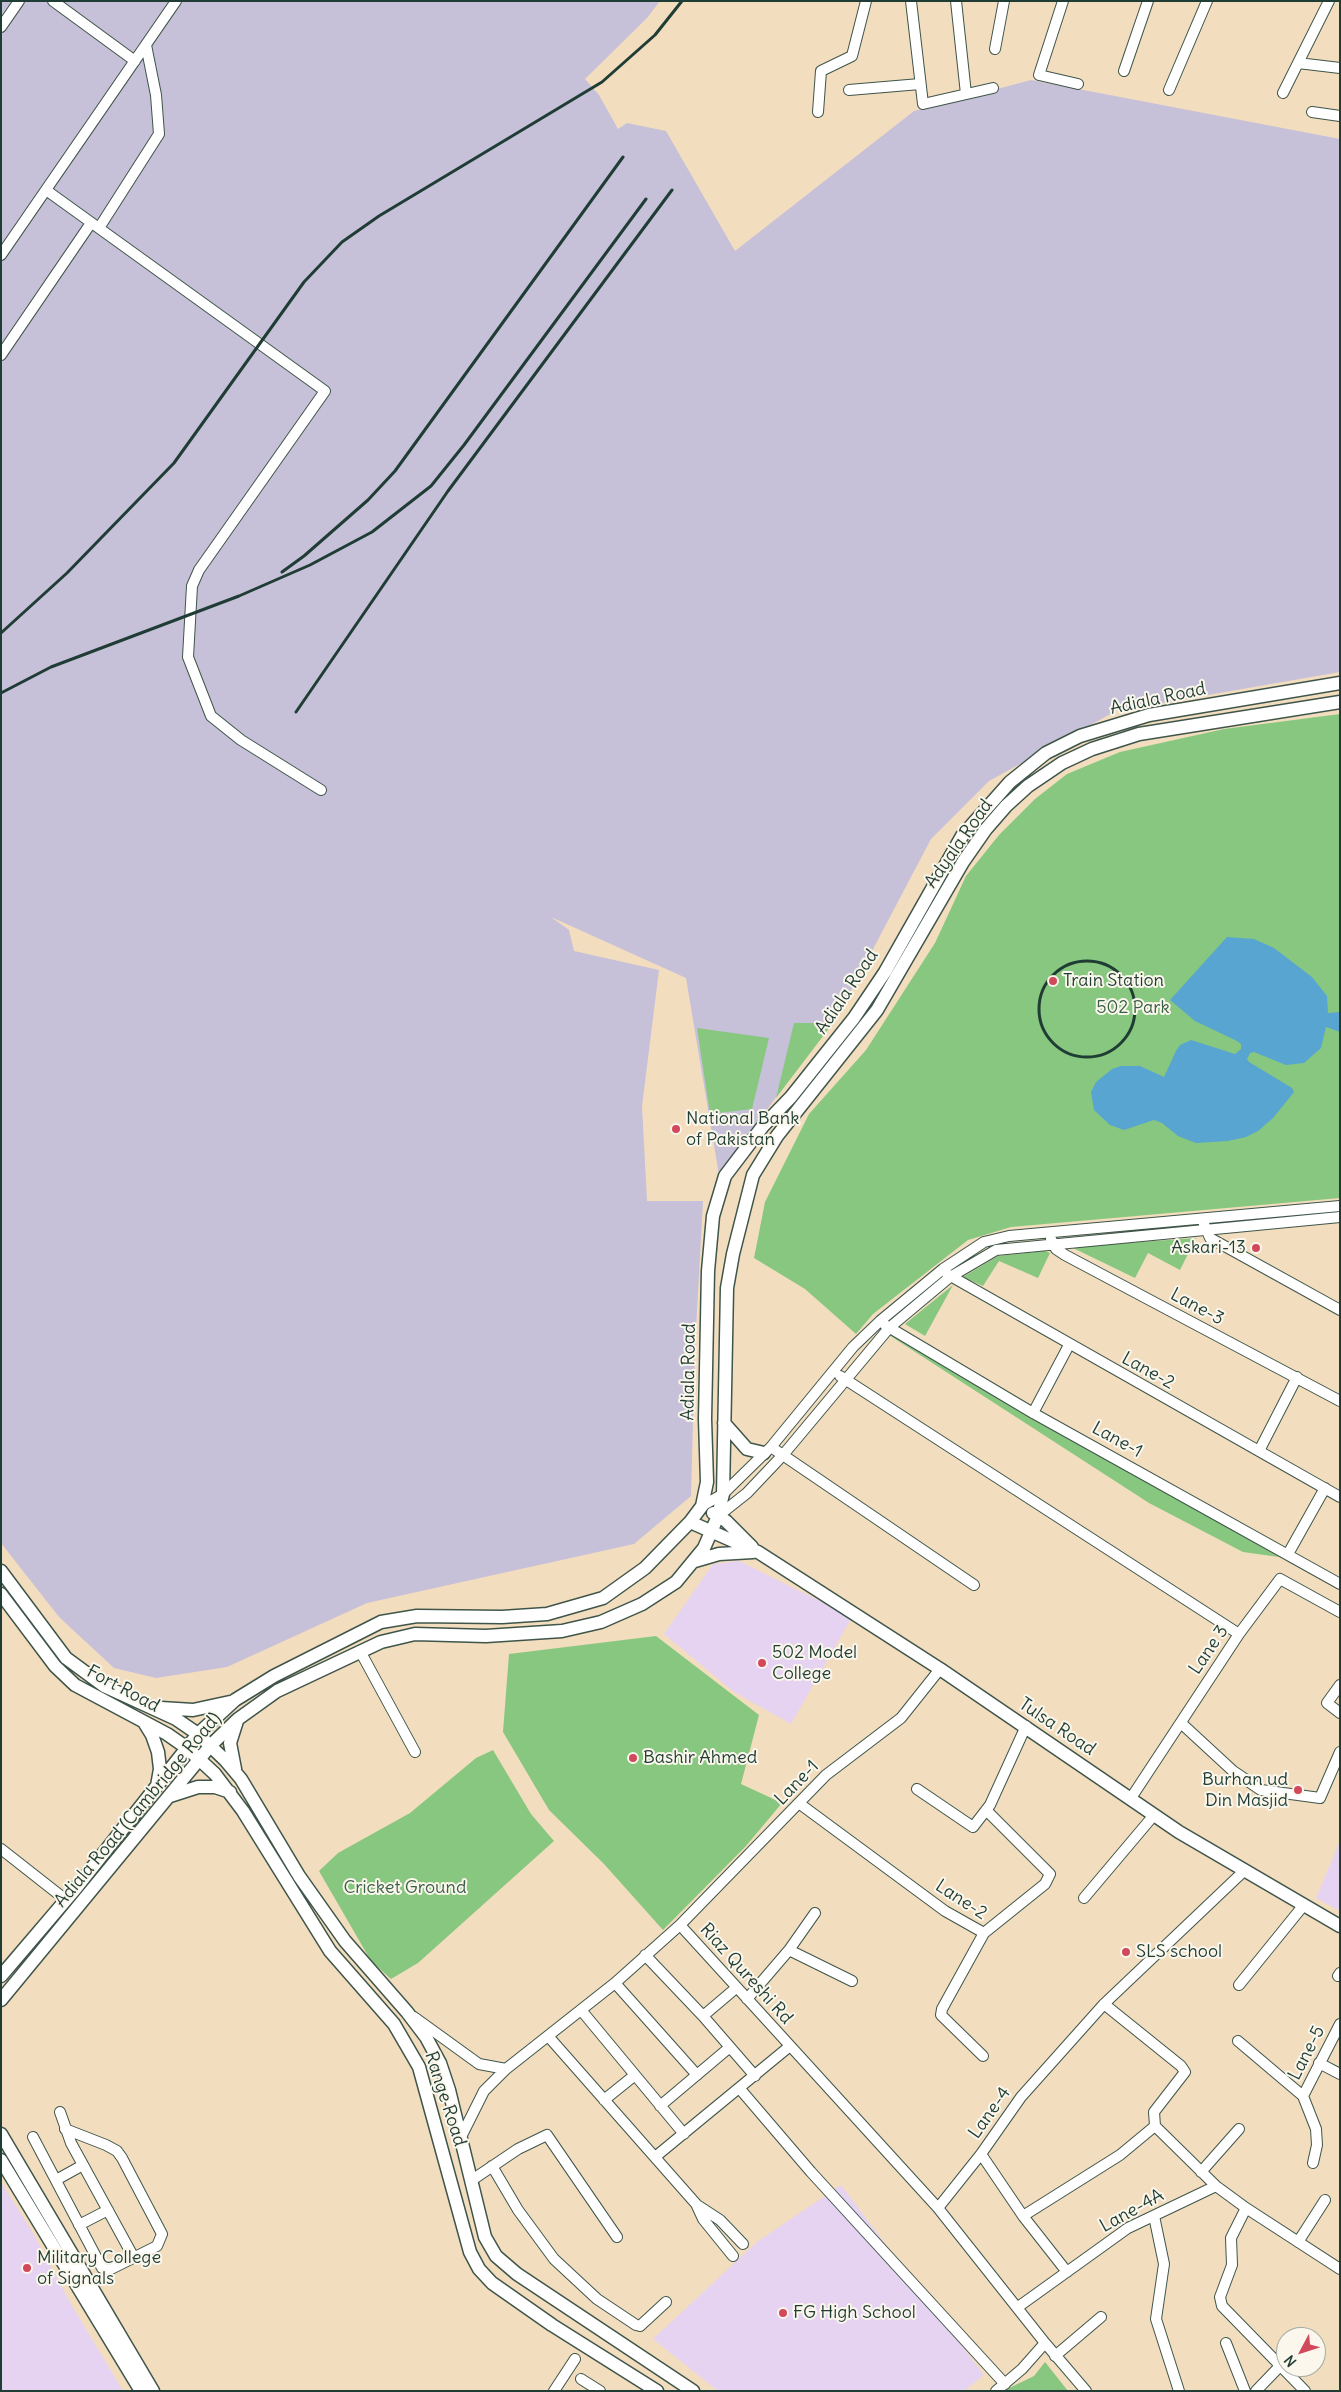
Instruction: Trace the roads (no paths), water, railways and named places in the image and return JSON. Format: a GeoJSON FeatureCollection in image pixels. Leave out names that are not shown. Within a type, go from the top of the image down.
{"type":"FeatureCollection","features":[{"type":"Feature","properties":{"kind":"main road","name":"Adiala Road"},"geometry":{"type":"LineString","coordinates":[[661,1552],[690,1522],[702,1506],[707,1482],[705,1419],[708,1271],[713,1216],[725,1176],[763,1126],[791,1097],[868,999],[962,836],[1010,782],[1046,753],[1080,736],[1149,715],[1340,683]]}},
{"type":"Feature","properties":{"kind":"main road","name":"Adyala Road"},"geometry":{"type":"LineString","coordinates":[[808,1097],[877,1010],[963,862],[1006,806],[1028,786],[1062,763],[1092,749],[1139,734],[1340,702]]}},
{"type":"Feature","properties":{"kind":"main road","name":"Adiala Road"},"geometry":{"type":"LineString","coordinates":[[718,1516],[723,1494],[728,1288],[733,1254],[753,1175],[777,1136],[808,1097]]}},
{"type":"Feature","properties":{"kind":"main road"},"geometry":{"type":"LineString","coordinates":[[724,1423],[747,1449],[767,1450]]}},
{"type":"Feature","properties":{"kind":"main road","name":"Tulsa Road"},"geometry":{"type":"LineString","coordinates":[[702,1506],[718,1516],[758,1552]]}},
{"type":"Feature","properties":{"kind":"main road","name":"Adiala Road (Cambridge Road)"},"geometry":{"type":"LineString","coordinates":[[1,2000],[211,1745],[238,1719],[278,1691],[381,1642],[415,1634],[486,1636],[562,1631],[601,1622],[642,1604],[676,1582],[695,1561],[712,1532],[718,1516]]}},
{"type":"Feature","properties":{"kind":"main road","name":"Tulsa Road"},"geometry":{"type":"LineString","coordinates":[[690,1522],[758,1552],[1026,1726],[1179,1832],[1340,1926]]}},
{"type":"Feature","properties":{"kind":"main road","name":"Adiala Road (Cambridge Road)"},"geometry":{"type":"LineString","coordinates":[[1,1976],[66,1900],[198,1734],[234,1700],[274,1676],[381,1622],[417,1616],[502,1617],[548,1614],[572,1608],[603,1598],[645,1568],[661,1552]]}},
{"type":"Feature","properties":{"kind":"main road"},"geometry":{"type":"LineString","coordinates":[[695,1561],[719,1554],[758,1552]]}},
{"type":"Feature","properties":{"kind":"main road","name":"Fort Road"},"geometry":{"type":"LineString","coordinates":[[1,1572],[66,1658],[104,1686],[151,1706],[176,1719],[198,1734],[211,1745],[241,1779]]}},
{"type":"Feature","properties":{"kind":"main road","name":"Fort Road"},"geometry":{"type":"LineString","coordinates":[[1,1594],[55,1666],[74,1685],[143,1720],[200,1758]]}},
{"type":"Feature","properties":{"kind":"main road"},"geometry":{"type":"LineString","coordinates":[[151,1706],[172,1710],[193,1710],[234,1700]]}},
{"type":"Feature","properties":{"kind":"main road"},"geometry":{"type":"LineString","coordinates":[[238,1719],[230,1743],[234,1768],[299,1876],[339,1933],[426,2037],[440,2063],[449,2090],[472,2180],[484,2237],[496,2256],[507,2267],[693,2391]]}},
{"type":"Feature","properties":{"kind":"main road"},"geometry":{"type":"LineString","coordinates":[[143,1720],[152,1735],[158,1752],[160,1769],[157,1786]]}},
{"type":"Feature","properties":{"kind":"main road","name":"Range Road"},"geometry":{"type":"LineString","coordinates":[[200,1758],[230,1792],[330,1951],[394,2024],[414,2055],[428,2095],[470,2252],[479,2269],[492,2283],[552,2325],[657,2391]]}},
{"type":"Feature","properties":{"kind":"main road"},"geometry":{"type":"LineString","coordinates":[[167,1798],[183,1790],[198,1787],[215,1787],[230,1792]]}},
{"type":"Feature","properties":{"kind":"main road"},"geometry":{"type":"LineString","coordinates":[[1,2121],[3,2137],[153,2391]]}},
{"type":"Feature","properties":{"kind":"main road"},"geometry":{"type":"LineString","coordinates":[[1,2160],[141,2391]]}},
{"type":"Feature","properties":{"kind":"street"},"geometry":{"type":"LineString","coordinates":[[1,27],[19,1]]}},
{"type":"Feature","properties":{"kind":"street"},"geometry":{"type":"LineString","coordinates":[[54,1],[135,61]]}},
{"type":"Feature","properties":{"kind":"street"},"geometry":{"type":"LineString","coordinates":[[2,253],[176,1]]}},
{"type":"Feature","properties":{"kind":"street"},"geometry":{"type":"LineString","coordinates":[[818,112],[821,71],[852,56],[866,1]]}},
{"type":"Feature","properties":{"kind":"street"},"geometry":{"type":"LineString","coordinates":[[911,1],[923,104],[993,88]]}},
{"type":"Feature","properties":{"kind":"street"},"geometry":{"type":"LineString","coordinates":[[956,1],[966,94]]}},
{"type":"Feature","properties":{"kind":"street"},"geometry":{"type":"LineString","coordinates":[[995,49],[1004,1]]}},
{"type":"Feature","properties":{"kind":"street"},"geometry":{"type":"LineString","coordinates":[[1063,1],[1039,75],[1078,84]]}},
{"type":"Feature","properties":{"kind":"street"},"geometry":{"type":"LineString","coordinates":[[1124,71],[1148,1]]}},
{"type":"Feature","properties":{"kind":"street"},"geometry":{"type":"LineString","coordinates":[[1168,90],[1207,1]]}},
{"type":"Feature","properties":{"kind":"street"},"geometry":{"type":"LineString","coordinates":[[1283,93],[1329,1]]}},
{"type":"Feature","properties":{"kind":"street"},"geometry":{"type":"LineString","coordinates":[[1,354],[95,226],[159,134],[156,95],[146,45]]}},
{"type":"Feature","properties":{"kind":"street"},"geometry":{"type":"LineString","coordinates":[[1298,63],[1340,68]]}},
{"type":"Feature","properties":{"kind":"street"},"geometry":{"type":"LineString","coordinates":[[849,90],[920,84]]}},
{"type":"Feature","properties":{"kind":"street"},"geometry":{"type":"LineString","coordinates":[[1312,112],[1340,116]]}},
{"type":"Feature","properties":{"kind":"street"},"geometry":{"type":"LineString","coordinates":[[46,190],[325,391],[199,570],[192,586],[188,656],[211,716],[241,740],[321,790]]}},
{"type":"Feature","properties":{"kind":"street"},"geometry":{"type":"LineString","coordinates":[[1050,1238],[1203,1218],[1340,1206]]}},
{"type":"Feature","properties":{"kind":"street"},"geometry":{"type":"LineString","coordinates":[[718,1516],[747,1493],[783,1455],[844,1379],[889,1328],[947,1273],[984,1242],[993,1238],[1050,1238],[1205,1230],[1340,1217]]}},
{"type":"Feature","properties":{"kind":"street"},"geometry":{"type":"LineString","coordinates":[[1203,1218],[1205,1230],[1210,1238],[1340,1310]]}},
{"type":"Feature","properties":{"kind":"street","name":"Lane-3"},"geometry":{"type":"LineString","coordinates":[[1050,1238],[1065,1255],[1340,1401]]}},
{"type":"Feature","properties":{"kind":"street"},"geometry":{"type":"LineString","coordinates":[[702,1506],[723,1494],[767,1450],[833,1372],[880,1321],[947,1273]]}},
{"type":"Feature","properties":{"kind":"street","name":"Lane-2"},"geometry":{"type":"LineString","coordinates":[[947,1273],[1069,1345],[1340,1496]]}},
{"type":"Feature","properties":{"kind":"street","name":"Lane-1"},"geometry":{"type":"LineString","coordinates":[[880,1321],[1033,1413],[1340,1584]]}},
{"type":"Feature","properties":{"kind":"street"},"geometry":{"type":"LineString","coordinates":[[1033,1413],[1069,1345]]}},
{"type":"Feature","properties":{"kind":"street"},"geometry":{"type":"LineString","coordinates":[[833,1372],[1239,1634]]}},
{"type":"Feature","properties":{"kind":"street"},"geometry":{"type":"LineString","coordinates":[[1259,1452],[1297,1377]]}},
{"type":"Feature","properties":{"kind":"street"},"geometry":{"type":"LineString","coordinates":[[767,1450],[783,1455],[974,1585]]}},
{"type":"Feature","properties":{"kind":"street"},"geometry":{"type":"LineString","coordinates":[[1288,1554],[1325,1488]]}},
{"type":"Feature","properties":{"kind":"street","name":"Lane 3"},"geometry":{"type":"LineString","coordinates":[[1131,1798],[1239,1634],[1280,1579],[1340,1612]]}},
{"type":"Feature","properties":{"kind":"street"},"geometry":{"type":"LineString","coordinates":[[360,1651],[415,1752]]}},
{"type":"Feature","properties":{"kind":"street","name":"Lane-1"},"geometry":{"type":"LineString","coordinates":[[680,1925],[800,1804],[826,1775],[901,1718],[940,1669]]}},
{"type":"Feature","properties":{"kind":"street"},"geometry":{"type":"LineString","coordinates":[[1340,1685],[1327,1703],[1340,1713]]}},
{"type":"Feature","properties":{"kind":"street"},"geometry":{"type":"LineString","coordinates":[[1181,1723],[1234,1771],[1261,1790],[1320,1798],[1340,1752]]}},
{"type":"Feature","properties":{"kind":"street"},"geometry":{"type":"LineString","coordinates":[[917,1789],[973,1827],[986,1810],[1026,1726]]}},
{"type":"Feature","properties":{"kind":"street","name":"Lane-2"},"geometry":{"type":"LineString","coordinates":[[800,1804],[945,1911],[984,1934],[1045,1884],[1050,1874],[986,1810]]}},
{"type":"Feature","properties":{"kind":"street"},"geometry":{"type":"LineString","coordinates":[[1084,1898],[1154,1815]]}},
{"type":"Feature","properties":{"kind":"street"},"geometry":{"type":"LineString","coordinates":[[1,1849],[66,1900]]}},
{"type":"Feature","properties":{"kind":"street","name":"Lane-4"},"geometry":{"type":"LineString","coordinates":[[938,2208],[981,2154],[1021,2097],[1104,2004],[1245,1870]]}},
{"type":"Feature","properties":{"kind":"street"},"geometry":{"type":"LineString","coordinates":[[1239,1985],[1304,1906]]}},
{"type":"Feature","properties":{"kind":"street"},"geometry":{"type":"LineString","coordinates":[[747,1999],[789,1950],[815,1913]]}},
{"type":"Feature","properties":{"kind":"street","name":"Riaz Qureshi Rd"},"geometry":{"type":"LineString","coordinates":[[460,2139],[484,2091],[506,2069],[615,1982],[680,1925],[938,2208]]}},
{"type":"Feature","properties":{"kind":"street"},"geometry":{"type":"LineString","coordinates":[[984,1934],[942,2009],[941,2015],[984,2056]]}},
{"type":"Feature","properties":{"kind":"street"},"geometry":{"type":"LineString","coordinates":[[789,1950],[852,1981]]}},
{"type":"Feature","properties":{"kind":"street"},"geometry":{"type":"LineString","coordinates":[[646,1955],[756,2076]]}},
{"type":"Feature","properties":{"kind":"street"},"geometry":{"type":"LineString","coordinates":[[615,1982],[696,2075]]}},
{"type":"Feature","properties":{"kind":"street"},"geometry":{"type":"LineString","coordinates":[[703,2016],[736,1988]]}},
{"type":"Feature","properties":{"kind":"street"},"geometry":{"type":"LineString","coordinates":[[1104,2004],[1181,2066],[1185,2072],[1154,2112],[1155,2126],[1216,2186],[1246,2208],[1340,2269]]}},
{"type":"Feature","properties":{"kind":"street"},"geometry":{"type":"LineString","coordinates":[[581,2010],[684,2134]]}},
{"type":"Feature","properties":{"kind":"street"},"geometry":{"type":"LineString","coordinates":[[407,2012],[479,2064],[506,2069]]}},
{"type":"Feature","properties":{"kind":"street","name":"Lane-5"},"geometry":{"type":"LineString","coordinates":[[1303,2096],[1340,2024]]}},
{"type":"Feature","properties":{"kind":"street"},"geometry":{"type":"LineString","coordinates":[[548,2036],[697,2205],[720,2220],[743,2244]]}},
{"type":"Feature","properties":{"kind":"street"},"geometry":{"type":"LineString","coordinates":[[1238,2041],[1303,2096],[1316,2129],[1317,2145],[1313,2163]]}},
{"type":"Feature","properties":{"kind":"street"},"geometry":{"type":"LineString","coordinates":[[655,2157],[756,2076],[790,2046]]}},
{"type":"Feature","properties":{"kind":"street"},"geometry":{"type":"LineString","coordinates":[[660,2106],[730,2047]]}},
{"type":"Feature","properties":{"kind":"street"},"geometry":{"type":"LineString","coordinates":[[1319,2063],[1340,2074]]}},
{"type":"Feature","properties":{"kind":"street"},"geometry":{"type":"LineString","coordinates":[[604,2100],[635,2075]]}},
{"type":"Feature","properties":{"kind":"street"},"geometry":{"type":"LineString","coordinates":[[740,2089],[811,2172],[1005,2384]]}},
{"type":"Feature","properties":{"kind":"street"},"geometry":{"type":"LineString","coordinates":[[60,2112],[65,2129],[83,2165],[134,2258]]}},
{"type":"Feature","properties":{"kind":"street"},"geometry":{"type":"LineString","coordinates":[[1023,2216],[1120,2155],[1155,2126]]}},
{"type":"Feature","properties":{"kind":"street"},"geometry":{"type":"LineString","coordinates":[[33,2137],[102,2268],[109,2270],[157,2246],[162,2234],[117,2151],[65,2129]]}},
{"type":"Feature","properties":{"kind":"street"},"geometry":{"type":"LineString","coordinates":[[1202,2172],[1238,2129]]}},
{"type":"Feature","properties":{"kind":"street"},"geometry":{"type":"LineString","coordinates":[[472,2180],[526,2145],[547,2135],[617,2236]]}},
{"type":"Feature","properties":{"kind":"street"},"geometry":{"type":"LineString","coordinates":[[981,2154],[1023,2216],[1067,2272]]}},
{"type":"Feature","properties":{"kind":"street"},"geometry":{"type":"LineString","coordinates":[[56,2180],[83,2165]]}},
{"type":"Feature","properties":{"kind":"street"},"geometry":{"type":"LineString","coordinates":[[492,2166],[518,2210],[554,2259],[597,2299],[640,2326],[666,2302]]}},
{"type":"Feature","properties":{"kind":"street","name":"Lane-4A"},"geometry":{"type":"LineString","coordinates":[[1018,2307],[1128,2228],[1216,2186]]}},
{"type":"Feature","properties":{"kind":"street"},"geometry":{"type":"LineString","coordinates":[[1298,2242],[1325,2200]]}},
{"type":"Feature","properties":{"kind":"street"},"geometry":{"type":"LineString","coordinates":[[697,2205],[703,2219],[733,2256]]}},
{"type":"Feature","properties":{"kind":"street"},"geometry":{"type":"LineString","coordinates":[[938,2208],[1018,2307],[1045,2344],[1086,2391]]}},
{"type":"Feature","properties":{"kind":"street"},"geometry":{"type":"LineString","coordinates":[[1246,2208],[1231,2238],[1232,2265],[1220,2297],[1222,2306],[1276,2362]]}},
{"type":"Feature","properties":{"kind":"street"},"geometry":{"type":"LineString","coordinates":[[79,2225],[108,2210]]}},
{"type":"Feature","properties":{"kind":"street"},"geometry":{"type":"LineString","coordinates":[[1154,2216],[1164,2264],[1156,2320],[1179,2391]]}},
{"type":"Feature","properties":{"kind":"street"},"geometry":{"type":"LineString","coordinates":[[1055,2356],[1101,2317]]}},
{"type":"Feature","properties":{"kind":"street"},"geometry":{"type":"LineString","coordinates":[[1226,2343],[1245,2391]]}},
{"type":"Feature","properties":{"kind":"street"},"geometry":{"type":"LineString","coordinates":[[996,2391],[1022,2369],[1045,2344]]}},
{"type":"Feature","properties":{"kind":"street"},"geometry":{"type":"LineString","coordinates":[[554,2391],[575,2360]]}},
{"type":"Feature","properties":{"kind":"street"},"geometry":{"type":"LineString","coordinates":[[1256,2391],[1276,2370]]}},
{"type":"Feature","properties":{"kind":"street"},"geometry":{"type":"LineString","coordinates":[[1291,2377],[1305,2391]]}},
{"type":"Feature","properties":{"kind":"street"},"geometry":{"type":"LineString","coordinates":[[581,2379],[600,2391]]}},
{"type":"Feature","properties":{"kind":"water"},"geometry":{"type":"Polygon","coordinates":[[[1227,937],[1254,939],[1274,948],[1312,977],[1327,996],[1328,1013],[1340,1012],[1340,1032],[1326,1027],[1321,1048],[1304,1063],[1286,1065],[1254,1052],[1250,1053],[1247,1059],[1249,1062],[1292,1088],[1294,1092],[1273,1118],[1258,1131],[1246,1137],[1228,1141],[1196,1143],[1178,1136],[1162,1123],[1154,1120],[1124,1130],[1110,1125],[1094,1110],[1091,1092],[1096,1082],[1112,1069],[1121,1066],[1140,1066],[1164,1077],[1180,1045],[1191,1040],[1235,1054],[1241,1049],[1241,1044],[1237,1041],[1195,1021],[1170,1000],[1227,937]]]}},
{"type":"Feature","properties":{"kind":"railway"},"geometry":{"type":"LineString","coordinates":[[1,633],[67,573],[174,463],[304,282],[342,242],[379,216],[602,82],[655,35],[682,1]]}},
{"type":"Feature","properties":{"kind":"railway"},"geometry":{"type":"LineString","coordinates":[[282,572],[304,556],[368,500],[395,471],[623,157]]}},
{"type":"Feature","properties":{"kind":"railway"},"geometry":{"type":"LineString","coordinates":[[296,712],[448,491],[672,190]]}},
{"type":"Feature","properties":{"kind":"railway"},"geometry":{"type":"LineString","coordinates":[[1,693],[51,667],[239,596],[310,565],[372,532],[431,486],[464,445],[646,199]]}},
{"type":"Feature","properties":{"kind":"railway"},"geometry":{"type":"LineString","coordinates":[[1087,961],[1105,965],[1121,975],[1131,991],[1135,1009],[1131,1027],[1121,1043],[1105,1053],[1087,1057],[1069,1053],[1053,1043],[1043,1027],[1039,1009],[1043,991],[1053,975],[1069,965],[1087,961]]}},
{"type":"Feature","properties":{"kind":"place","name":"Train Station"},"geometry":{"type":"Point","coordinates":[1053,981]}},
{"type":"Feature","properties":{"kind":"place","name":"National Bank of Pakistan"},"geometry":{"type":"Point","coordinates":[676,1129]}},
{"type":"Feature","properties":{"kind":"place","name":"Askari-13"},"geometry":{"type":"Point","coordinates":[1256,1248]}},
{"type":"Feature","properties":{"kind":"place","name":"502 Model College"},"geometry":{"type":"Point","coordinates":[762,1663]}},
{"type":"Feature","properties":{"kind":"place","name":"Bashir Ahmed"},"geometry":{"type":"Point","coordinates":[633,1758]}},
{"type":"Feature","properties":{"kind":"place","name":"Burhan ud Din Masjid"},"geometry":{"type":"Point","coordinates":[1298,1790]}},
{"type":"Feature","properties":{"kind":"place","name":"SLS school"},"geometry":{"type":"Point","coordinates":[1126,1952]}},
{"type":"Feature","properties":{"kind":"place","name":"Military College of Signals"},"geometry":{"type":"Point","coordinates":[27,2268]}},
{"type":"Feature","properties":{"kind":"place","name":"FG High School"},"geometry":{"type":"Point","coordinates":[783,2313]}},
{"type":"Feature","properties":{"kind":"park label","name":"502 Park"},"geometry":{"type":"Point","coordinates":[1133,1008]}},
{"type":"Feature","properties":{"kind":"park label","name":"Cricket Ground"},"geometry":{"type":"Point","coordinates":[405,1888]}}]}
